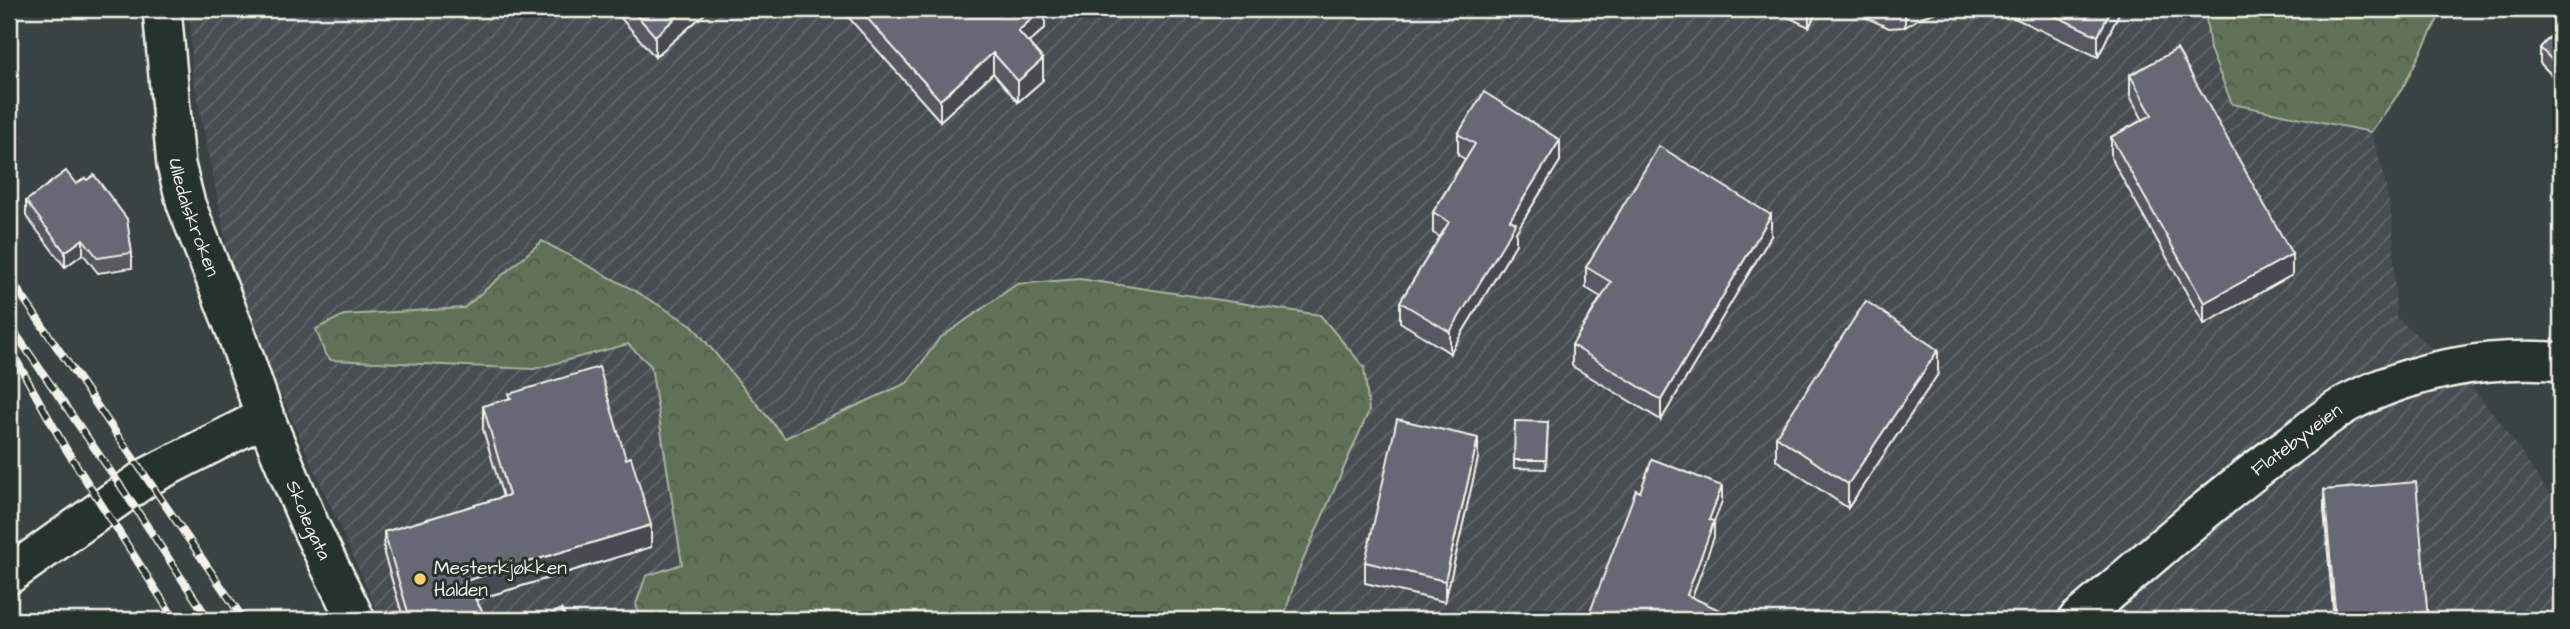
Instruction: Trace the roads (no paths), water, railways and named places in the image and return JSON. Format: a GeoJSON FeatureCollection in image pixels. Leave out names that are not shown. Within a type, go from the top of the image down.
{"type":"FeatureCollection","features":[{"type":"Feature","properties":{"kind":"street","name":"Ulledalskroken"},"geometry":{"type":"LineString","coordinates":[[162,9],[176,165],[186,204],[235,330],[265,417]]}},
{"type":"Feature","properties":{"kind":"street","name":"Flatebyveien"},"geometry":{"type":"LineString","coordinates":[[2077,620],[2240,481],[2347,403],[2378,389],[2450,368],[2488,362],[2561,362]]}},
{"type":"Feature","properties":{"kind":"street"},"geometry":{"type":"LineString","coordinates":[[9,575],[147,477],[265,417]]}},
{"type":"Feature","properties":{"kind":"street","name":"Skolegata"},"geometry":{"type":"LineString","coordinates":[[265,417],[311,528],[356,620]]}},
{"type":"Feature","properties":{"kind":"railway"},"geometry":{"type":"LineString","coordinates":[[9,277],[244,620]]}},
{"type":"Feature","properties":{"kind":"railway"},"geometry":{"type":"LineString","coordinates":[[9,324],[209,620]]}},
{"type":"Feature","properties":{"kind":"railway"},"geometry":{"type":"LineString","coordinates":[[9,347],[66,449],[175,620]]}},
{"type":"Feature","properties":{"kind":"place","name":"Mesterkjøkken Halden"},"geometry":{"type":"Point","coordinates":[420,579]}}]}
